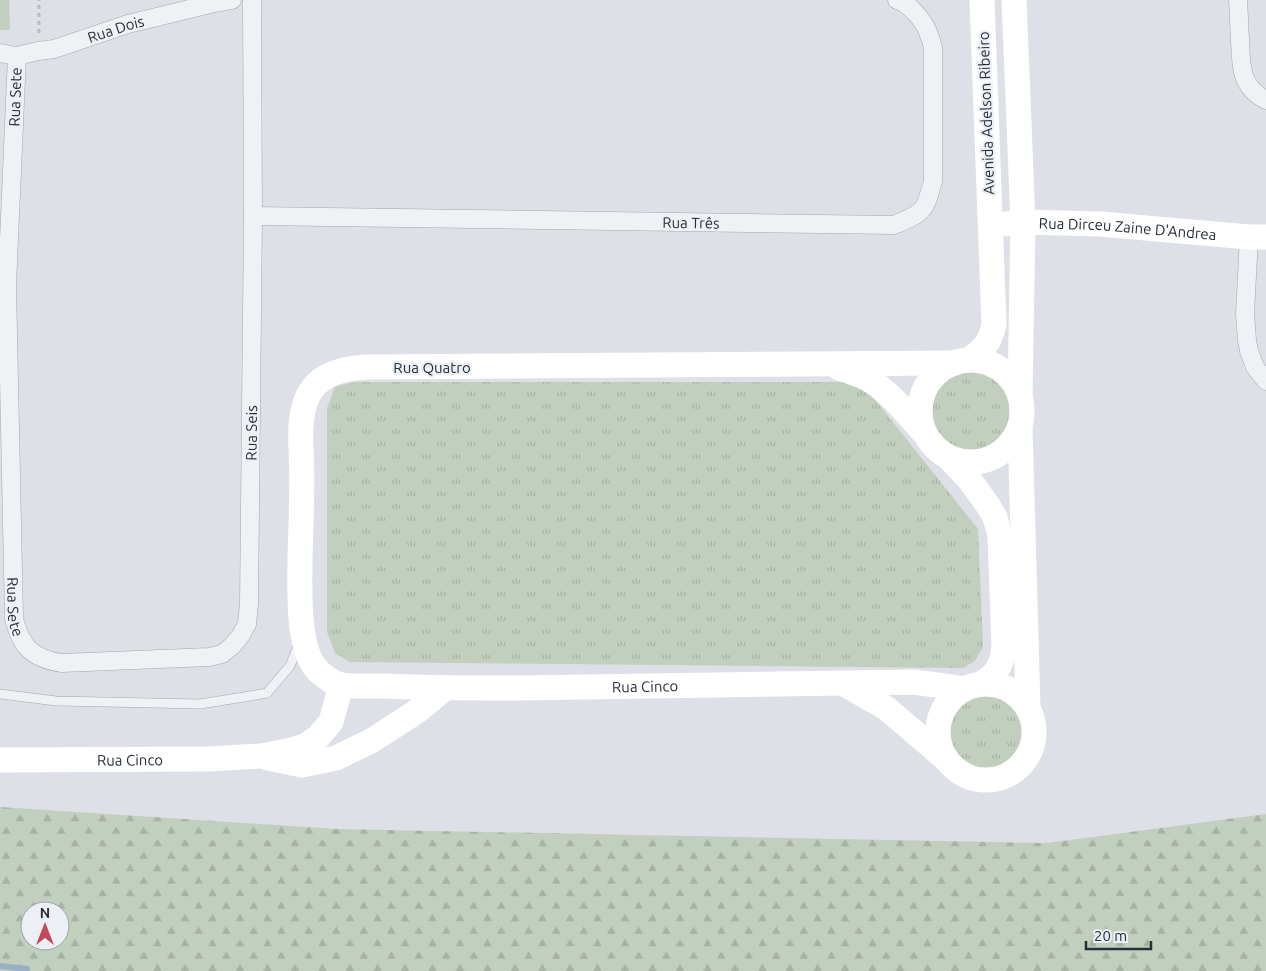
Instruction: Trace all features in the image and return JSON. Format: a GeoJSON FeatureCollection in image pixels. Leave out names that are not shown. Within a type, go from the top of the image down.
{"type":"FeatureCollection","features":[{"type":"Feature","properties":{"kind":"street","name":"Rua Dois"},"geometry":{"type":"LineString","coordinates":[[8,55],[54,49],[128,24],[232,0]]}},
{"type":"Feature","properties":{"kind":"street","name":"Rua Seis"},"geometry":{"type":"LineString","coordinates":[[24,645],[35,655],[48,661],[62,663],[209,657],[222,654],[232,646],[247,624],[249,604],[253,216],[252,0]]}},
{"type":"Feature","properties":{"kind":"street","name":"Rua Três"},"geometry":{"type":"LineString","coordinates":[[253,216],[894,225],[922,211],[928,199],[932,181],[933,48],[928,30],[917,15],[903,2],[897,0]]}},
{"type":"Feature","properties":{"kind":"street"},"geometry":{"type":"LineString","coordinates":[[1014,0],[1022,222],[1020,395],[1022,412],[1020,428],[1028,708]]}},
{"type":"Feature","properties":{"kind":"street"},"geometry":{"type":"LineString","coordinates":[[1238,0],[1242,68],[1246,82],[1260,97]]}},
{"type":"Feature","properties":{"kind":"street","name":"Avenida Adelson Ribeiro"},"geometry":{"type":"LineString","coordinates":[[962,361],[980,353],[992,335],[994,325],[981,3]]}},
{"type":"Feature","properties":{"kind":"street","name":"Rua Sete"},"geometry":{"type":"LineString","coordinates":[[8,55],[4,284],[6,518],[14,619],[17,633],[24,645]]}},
{"type":"Feature","properties":{"kind":"street","name":"Rua Dirceu Zaine D'Andrea"},"geometry":{"type":"LineString","coordinates":[[990,225],[1022,222],[1100,224],[1258,237]]}},
{"type":"Feature","properties":{"kind":"street"},"geometry":{"type":"LineString","coordinates":[[1258,237],[1245,314],[1249,351],[1255,367],[1266,381]]}},
{"type":"Feature","properties":{"kind":"street"},"geometry":{"type":"LineString","coordinates":[[924,433],[920,408],[922,396],[934,376],[944,368],[962,361],[982,361],[994,365],[1014,383],[1020,395]]}},
{"type":"Feature","properties":{"kind":"street","name":"Rua Quatro"},"geometry":{"type":"LineString","coordinates":[[314,666],[302,634],[300,592],[300,430],[303,407],[310,390],[323,377],[341,370],[360,368],[962,361]]}},
{"type":"Feature","properties":{"kind":"street"},"geometry":{"type":"LineString","coordinates":[[832,364],[868,379],[882,389],[924,433],[930,442],[947,456],[970,480],[995,517],[1000,536],[1004,647],[1002,657],[999,667],[993,676],[954,696],[945,707],[940,719],[938,732],[940,745],[946,758]]}},
{"type":"Feature","properties":{"kind":"street"},"geometry":{"type":"LineString","coordinates":[[947,456],[964,462],[981,461],[998,455],[1011,443],[1020,428]]}},
{"type":"Feature","properties":{"kind":"street","name":"Rua Cinco"},"geometry":{"type":"LineString","coordinates":[[314,666],[325,677],[342,685],[444,689],[914,682],[973,687]]}},
{"type":"Feature","properties":{"kind":"street"},"geometry":{"type":"LineString","coordinates":[[844,684],[886,708],[946,758],[956,769],[969,777],[984,780],[998,778],[1012,772],[1023,763],[1031,750],[1034,736],[1033,721],[1028,708],[1018,696],[1005,688],[990,684],[973,687]]}},
{"type":"Feature","properties":{"kind":"street","name":"Rua Cinco"},"geometry":{"type":"LineString","coordinates":[[0,760],[208,759],[261,756],[287,751],[305,746],[318,737],[331,722],[342,685]]}},
{"type":"Feature","properties":{"kind":"street","name":"Rua Cinco"},"geometry":{"type":"LineString","coordinates":[[261,756],[302,765],[336,758],[371,741],[416,712],[444,689]]}},
{"type":"Feature","properties":{"kind":"street"},"geometry":{"type":"LineString","coordinates":[[331,722],[348,737],[371,741]]}},
{"type":"Feature","properties":{"kind":"lane"},"geometry":{"type":"LineString","coordinates":[[0,694],[56,700],[200,704],[252,696],[267,693],[290,666],[302,634]]}},
{"type":"Feature","properties":{"kind":"path"},"geometry":{"type":"LineString","coordinates":[[38,51],[39,0]]}},
{"type":"Feature","properties":{"kind":"green space"},"geometry":{"type":"Polygon","coordinates":[[[0,0],[9,0],[10,30],[0,30],[0,0]]]}},
{"type":"Feature","properties":{"kind":"green space"},"geometry":{"type":"Polygon","coordinates":[[[962,370],[978,370],[992,377],[1003,388],[1010,402],[1010,418],[1007,425],[992,443],[978,450],[962,450],[948,443],[937,432],[930,418],[930,402],[937,388],[948,377],[962,370]]]}},
{"type":"Feature","properties":{"kind":"green space"},"geometry":{"type":"Polygon","coordinates":[[[352,382],[841,382],[869,392],[978,529],[983,647],[975,661],[963,668],[350,662],[335,653],[327,632],[327,408],[335,387],[352,382]]]}},
{"type":"Feature","properties":{"kind":"green space"},"geometry":{"type":"Polygon","coordinates":[[[985,694],[999,697],[1011,705],[1019,717],[1022,731],[1019,745],[1011,757],[999,765],[985,768],[971,765],[959,757],[951,745],[948,731],[951,717],[959,705],[971,697],[985,694]]]}},
{"type":"Feature","properties":{"kind":"green space"},"geometry":{"type":"Polygon","coordinates":[[[0,807],[337,829],[1047,843],[1266,814],[1266,971],[0,971],[0,807]]]}},
{"type":"Feature","properties":{"kind":"waterway"},"geometry":{"type":"LineString","coordinates":[[0,966],[27,969]]}}]}
